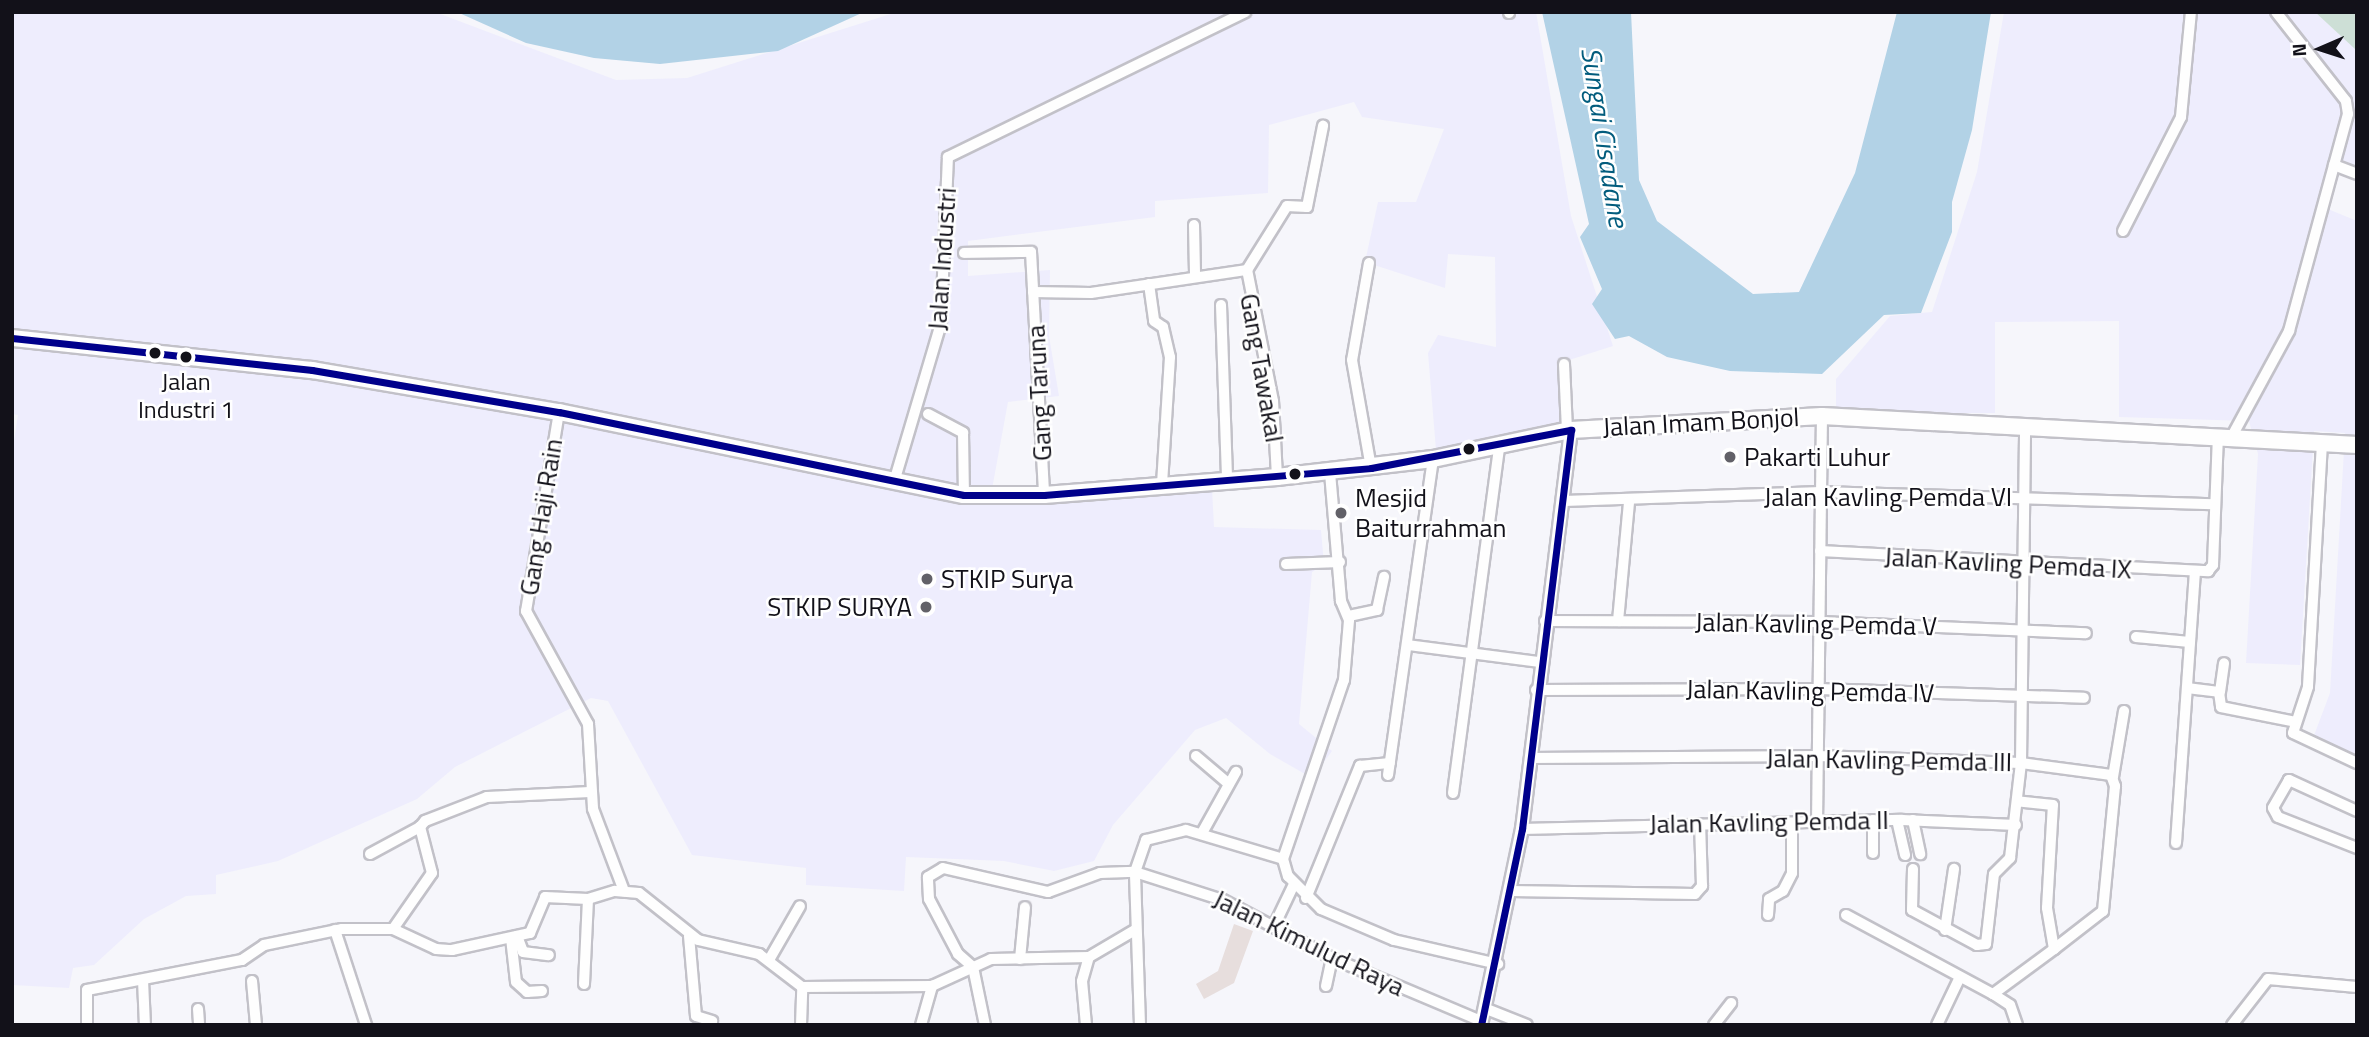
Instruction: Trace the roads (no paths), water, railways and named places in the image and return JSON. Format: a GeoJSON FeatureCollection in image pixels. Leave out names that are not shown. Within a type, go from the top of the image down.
{"type":"FeatureCollection","features":[{"type":"Feature","properties":{"kind":"main road","name":"Jalan Imam Bonjol"},"geometry":{"type":"LineString","coordinates":[[12,338],[284,366],[559,412],[964,495],[1044,495],[1277,477],[1433,459],[1569,430],[1822,415],[2025,424],[2357,445]]}},
{"type":"Feature","properties":{"kind":"street","name":"Jalan Industri"},"geometry":{"type":"LineString","coordinates":[[894,482],[941,323],[948,157],[1245,12]]}},
{"type":"Feature","properties":{"kind":"street"},"geometry":{"type":"LineString","coordinates":[[2123,231],[2181,117],[2191,12]]}},
{"type":"Feature","properties":{"kind":"street"},"geometry":{"type":"LineString","coordinates":[[2176,842],[2196,574],[2213,565],[2213,504],[2225,438],[2289,331],[2349,107],[2277,14]]}},
{"type":"Feature","properties":{"kind":"street","name":"Gang Tawakal"},"geometry":{"type":"LineString","coordinates":[[1277,477],[1273,401],[1247,270],[1287,206],[1307,207],[1323,126]]}},
{"type":"Feature","properties":{"kind":"street"},"geometry":{"type":"LineString","coordinates":[[2334,165],[2357,174]]}},
{"type":"Feature","properties":{"kind":"street"},"geometry":{"type":"LineString","coordinates":[[1194,225],[1195,274]]}},
{"type":"Feature","properties":{"kind":"street","name":"Gang Taruna"},"geometry":{"type":"LineString","coordinates":[[964,253],[1030,249],[1044,495]]}},
{"type":"Feature","properties":{"kind":"street"},"geometry":{"type":"LineString","coordinates":[[1368,263],[1352,360],[1371,468]]}},
{"type":"Feature","properties":{"kind":"street"},"geometry":{"type":"LineString","coordinates":[[1033,292],[1072,294],[1149,284],[1195,274],[1247,270]]}},
{"type":"Feature","properties":{"kind":"street"},"geometry":{"type":"LineString","coordinates":[[1149,284],[1154,321],[1163,327],[1170,357],[1162,485]]}},
{"type":"Feature","properties":{"kind":"street"},"geometry":{"type":"LineString","coordinates":[[1221,305],[1227,480]]}},
{"type":"Feature","properties":{"kind":"street"},"geometry":{"type":"LineString","coordinates":[[1482,1018],[1498,964],[1522,828],[1539,662],[1564,501],[1569,430],[1564,365]]}},
{"type":"Feature","properties":{"kind":"street","name":"Gang Haji Rain"},"geometry":{"type":"LineString","coordinates":[[559,412],[526,607],[588,724],[590,792],[624,891]]}},
{"type":"Feature","properties":{"kind":"street"},"geometry":{"type":"LineString","coordinates":[[928,414],[963,433],[964,495]]}},
{"type":"Feature","properties":{"kind":"street"},"geometry":{"type":"LineString","coordinates":[[1817,823],[1822,415]]}},
{"type":"Feature","properties":{"kind":"street"},"geometry":{"type":"LineString","coordinates":[[1913,869],[1912,909],[1945,930],[1986,944],[1994,874],[2009,861],[2016,825],[2021,763],[2028,563],[2025,424]]}},
{"type":"Feature","properties":{"kind":"street"},"geometry":{"type":"LineString","coordinates":[[2322,443],[2308,687],[2294,735],[2357,763]]}},
{"type":"Feature","properties":{"kind":"street"},"geometry":{"type":"LineString","coordinates":[[1453,793],[1475,653],[1499,446]]}},
{"type":"Feature","properties":{"kind":"street"},"geometry":{"type":"LineString","coordinates":[[1388,775],[1433,459]]}},
{"type":"Feature","properties":{"kind":"street"},"geometry":{"type":"LineString","coordinates":[[1330,472],[1340,562],[1341,601],[1349,616],[1341,693],[1283,859],[1294,884],[1307,898],[1394,940],[1498,964]]}},
{"type":"Feature","properties":{"kind":"street","name":"Jalan Kavling Pemda VI"},"geometry":{"type":"LineString","coordinates":[[1564,501],[1629,502],[1821,492],[2213,504]]}},
{"type":"Feature","properties":{"kind":"street"},"geometry":{"type":"LineString","coordinates":[[1618,621],[1629,502]]}},
{"type":"Feature","properties":{"kind":"street","name":"Jalan Kavling Pemda IX"},"geometry":{"type":"LineString","coordinates":[[1820,551],[2196,574]]}},
{"type":"Feature","properties":{"kind":"street"},"geometry":{"type":"LineString","coordinates":[[1286,564],[1340,562]]}},
{"type":"Feature","properties":{"kind":"street"},"geometry":{"type":"LineString","coordinates":[[1349,616],[1377,610],[1384,577]]}},
{"type":"Feature","properties":{"kind":"street","name":"Jalan Kavling Pemda V"},"geometry":{"type":"LineString","coordinates":[[1545,621],[1819,622],[2086,633]]}},
{"type":"Feature","properties":{"kind":"street"},"geometry":{"type":"LineString","coordinates":[[2136,637],[2190,642]]}},
{"type":"Feature","properties":{"kind":"street"},"geometry":{"type":"LineString","coordinates":[[1408,645],[1539,662]]}},
{"type":"Feature","properties":{"kind":"street"},"geometry":{"type":"LineString","coordinates":[[2224,663],[2221,707],[2296,722]]}},
{"type":"Feature","properties":{"kind":"street"},"geometry":{"type":"LineString","coordinates":[[2187,688],[2220,692]]}},
{"type":"Feature","properties":{"kind":"street","name":"Jalan Kavling Pemda IV"},"geometry":{"type":"LineString","coordinates":[[1536,690],[1819,689],[2084,698]]}},
{"type":"Feature","properties":{"kind":"street"},"geometry":{"type":"LineString","coordinates":[[1993,994],[2104,911],[2113,777],[2124,711]]}},
{"type":"Feature","properties":{"kind":"street"},"geometry":{"type":"LineString","coordinates":[[1196,755],[1229,784]]}},
{"type":"Feature","properties":{"kind":"street","name":"Jalan Kavling Pemda III"},"geometry":{"type":"LineString","coordinates":[[1530,758],[1818,756],[2021,763],[2113,777]]}},
{"type":"Feature","properties":{"kind":"street"},"geometry":{"type":"LineString","coordinates":[[1307,898],[1360,766],[1390,763]]}},
{"type":"Feature","properties":{"kind":"street"},"geometry":{"type":"LineString","coordinates":[[1202,833],[1236,772]]}},
{"type":"Feature","properties":{"kind":"street"},"geometry":{"type":"LineString","coordinates":[[2357,811],[2289,780],[2273,811],[2357,848]]}},
{"type":"Feature","properties":{"kind":"street"},"geometry":{"type":"LineString","coordinates":[[370,855],[475,799],[590,792]]}},
{"type":"Feature","properties":{"kind":"street"},"geometry":{"type":"LineString","coordinates":[[2017,801],[2053,805],[2047,908],[2054,950]]}},
{"type":"Feature","properties":{"kind":"street"},"geometry":{"type":"LineString","coordinates":[[1873,820],[1873,853]]}},
{"type":"Feature","properties":{"kind":"street","name":"Jalan Kavling Pemda II"},"geometry":{"type":"LineString","coordinates":[[1522,828],[1873,820],[2016,825]]}},
{"type":"Feature","properties":{"kind":"street"},"geometry":{"type":"LineString","coordinates":[[1897,820],[1905,855]]}},
{"type":"Feature","properties":{"kind":"street"},"geometry":{"type":"LineString","coordinates":[[1913,820],[1920,854]]}},
{"type":"Feature","properties":{"kind":"street"},"geometry":{"type":"LineString","coordinates":[[1768,915],[1769,899],[1783,891],[1792,873],[1792,823]]}},
{"type":"Feature","properties":{"kind":"street"},"geometry":{"type":"LineString","coordinates":[[1511,891],[1695,894],[1702,886],[1700,824]]}},
{"type":"Feature","properties":{"kind":"street"},"geometry":{"type":"LineString","coordinates":[[393,929],[432,873],[420,827]]}},
{"type":"Feature","properties":{"kind":"street"},"geometry":{"type":"LineString","coordinates":[[1140,1025],[1135,930],[1135,872],[1139,850],[1156,834],[1202,833],[1283,859]]}},
{"type":"Feature","properties":{"kind":"street","name":"Jalan Kimulud Raya"},"geometry":{"type":"LineString","coordinates":[[973,967],[958,954],[929,899],[932,872],[959,869],[1048,892],[1100,873],[1135,872],[1200,891],[1274,926],[1332,958],[1482,1018],[1527,1025]]}},
{"type":"Feature","properties":{"kind":"street"},"geometry":{"type":"LineString","coordinates":[[1945,930],[1954,869]]}},
{"type":"Feature","properties":{"kind":"street"},"geometry":{"type":"LineString","coordinates":[[1274,926],[1294,884]]}},
{"type":"Feature","properties":{"kind":"street"},"geometry":{"type":"LineString","coordinates":[[86,1025],[85,994],[242,960],[264,945],[335,930],[393,929],[439,950],[514,937],[533,930],[545,897],[588,899],[624,891],[652,901],[689,936],[736,945],[769,960],[802,987],[932,986],[991,959],[1089,957],[1135,930]]}},
{"type":"Feature","properties":{"kind":"street"},"geometry":{"type":"LineString","coordinates":[[584,984],[588,899]]}},
{"type":"Feature","properties":{"kind":"street"},"geometry":{"type":"LineString","coordinates":[[769,960],[800,906]]}},
{"type":"Feature","properties":{"kind":"street"},"geometry":{"type":"LineString","coordinates":[[1020,959],[1025,906]]}},
{"type":"Feature","properties":{"kind":"street"},"geometry":{"type":"LineString","coordinates":[[1846,915],[1993,994],[2012,1007],[2017,1025]]}},
{"type":"Feature","properties":{"kind":"street"},"geometry":{"type":"LineString","coordinates":[[335,930],[366,1025]]}},
{"type":"Feature","properties":{"kind":"street"},"geometry":{"type":"LineString","coordinates":[[689,936],[695,1016],[712,1021]]}},
{"type":"Feature","properties":{"kind":"street"},"geometry":{"type":"LineString","coordinates":[[514,937],[523,952],[549,955]]}},
{"type":"Feature","properties":{"kind":"street"},"geometry":{"type":"LineString","coordinates":[[514,937],[516,982],[527,992],[542,991]]}},
{"type":"Feature","properties":{"kind":"street"},"geometry":{"type":"LineString","coordinates":[[1086,1025],[1082,981],[1089,957]]}},
{"type":"Feature","properties":{"kind":"street"},"geometry":{"type":"LineString","coordinates":[[1326,986],[1332,958]]}},
{"type":"Feature","properties":{"kind":"street"},"geometry":{"type":"LineString","coordinates":[[973,967],[985,1025]]}},
{"type":"Feature","properties":{"kind":"street"},"geometry":{"type":"LineString","coordinates":[[1937,1025],[1960,977]]}},
{"type":"Feature","properties":{"kind":"street"},"geometry":{"type":"LineString","coordinates":[[2232,1025],[2257,986],[2268,978],[2357,987]]}},
{"type":"Feature","properties":{"kind":"street"},"geometry":{"type":"LineString","coordinates":[[143,980],[145,1025]]}},
{"type":"Feature","properties":{"kind":"street"},"geometry":{"type":"LineString","coordinates":[[252,981],[256,1025]]}},
{"type":"Feature","properties":{"kind":"street"},"geometry":{"type":"LineString","coordinates":[[920,1025],[932,986]]}},
{"type":"Feature","properties":{"kind":"street"},"geometry":{"type":"LineString","coordinates":[[801,1025],[802,987]]}},
{"type":"Feature","properties":{"kind":"street"},"geometry":{"type":"LineString","coordinates":[[1714,1025],[1731,1003]]}},
{"type":"Feature","properties":{"kind":"street"},"geometry":{"type":"LineString","coordinates":[[198,1009],[199,1025]]}},
{"type":"Feature","properties":{"kind":"water"},"geometry":{"type":"Polygon","coordinates":[[[457,12],[864,12],[778,51],[660,64],[594,58],[526,43],[457,12]]]}},
{"type":"Feature","properties":{"kind":"water","name":"Sungai Cisadane"},"geometry":{"type":"Polygon","coordinates":[[[1542,12],[1631,12],[1639,180],[1657,221],[1753,294],[1799,292],[1855,173],[1897,12],[1991,12],[1972,130],[1952,202],[1952,232],[1921,313],[1884,315],[1822,374],[1730,371],[1667,357],[1629,336],[1615,339],[1592,304],[1602,289],[1580,237],[1589,224],[1542,12]]]}},
{"type":"Feature","properties":{"kind":"place","name":"Jalan Industri 1"},"geometry":{"type":"Point","coordinates":[186,357]}},
{"type":"Feature","properties":{"kind":"place","name":"Pakarti Luhur"},"geometry":{"type":"Point","coordinates":[1730,457]}},
{"type":"Feature","properties":{"kind":"place","name":"Mesjid Baiturrahman"},"geometry":{"type":"Point","coordinates":[1341,513]}},
{"type":"Feature","properties":{"kind":"place","name":"STKIP Surya"},"geometry":{"type":"Point","coordinates":[927,579]}},
{"type":"Feature","properties":{"kind":"place","name":"STKIP SURYA"},"geometry":{"type":"Point","coordinates":[926,607]}}]}
